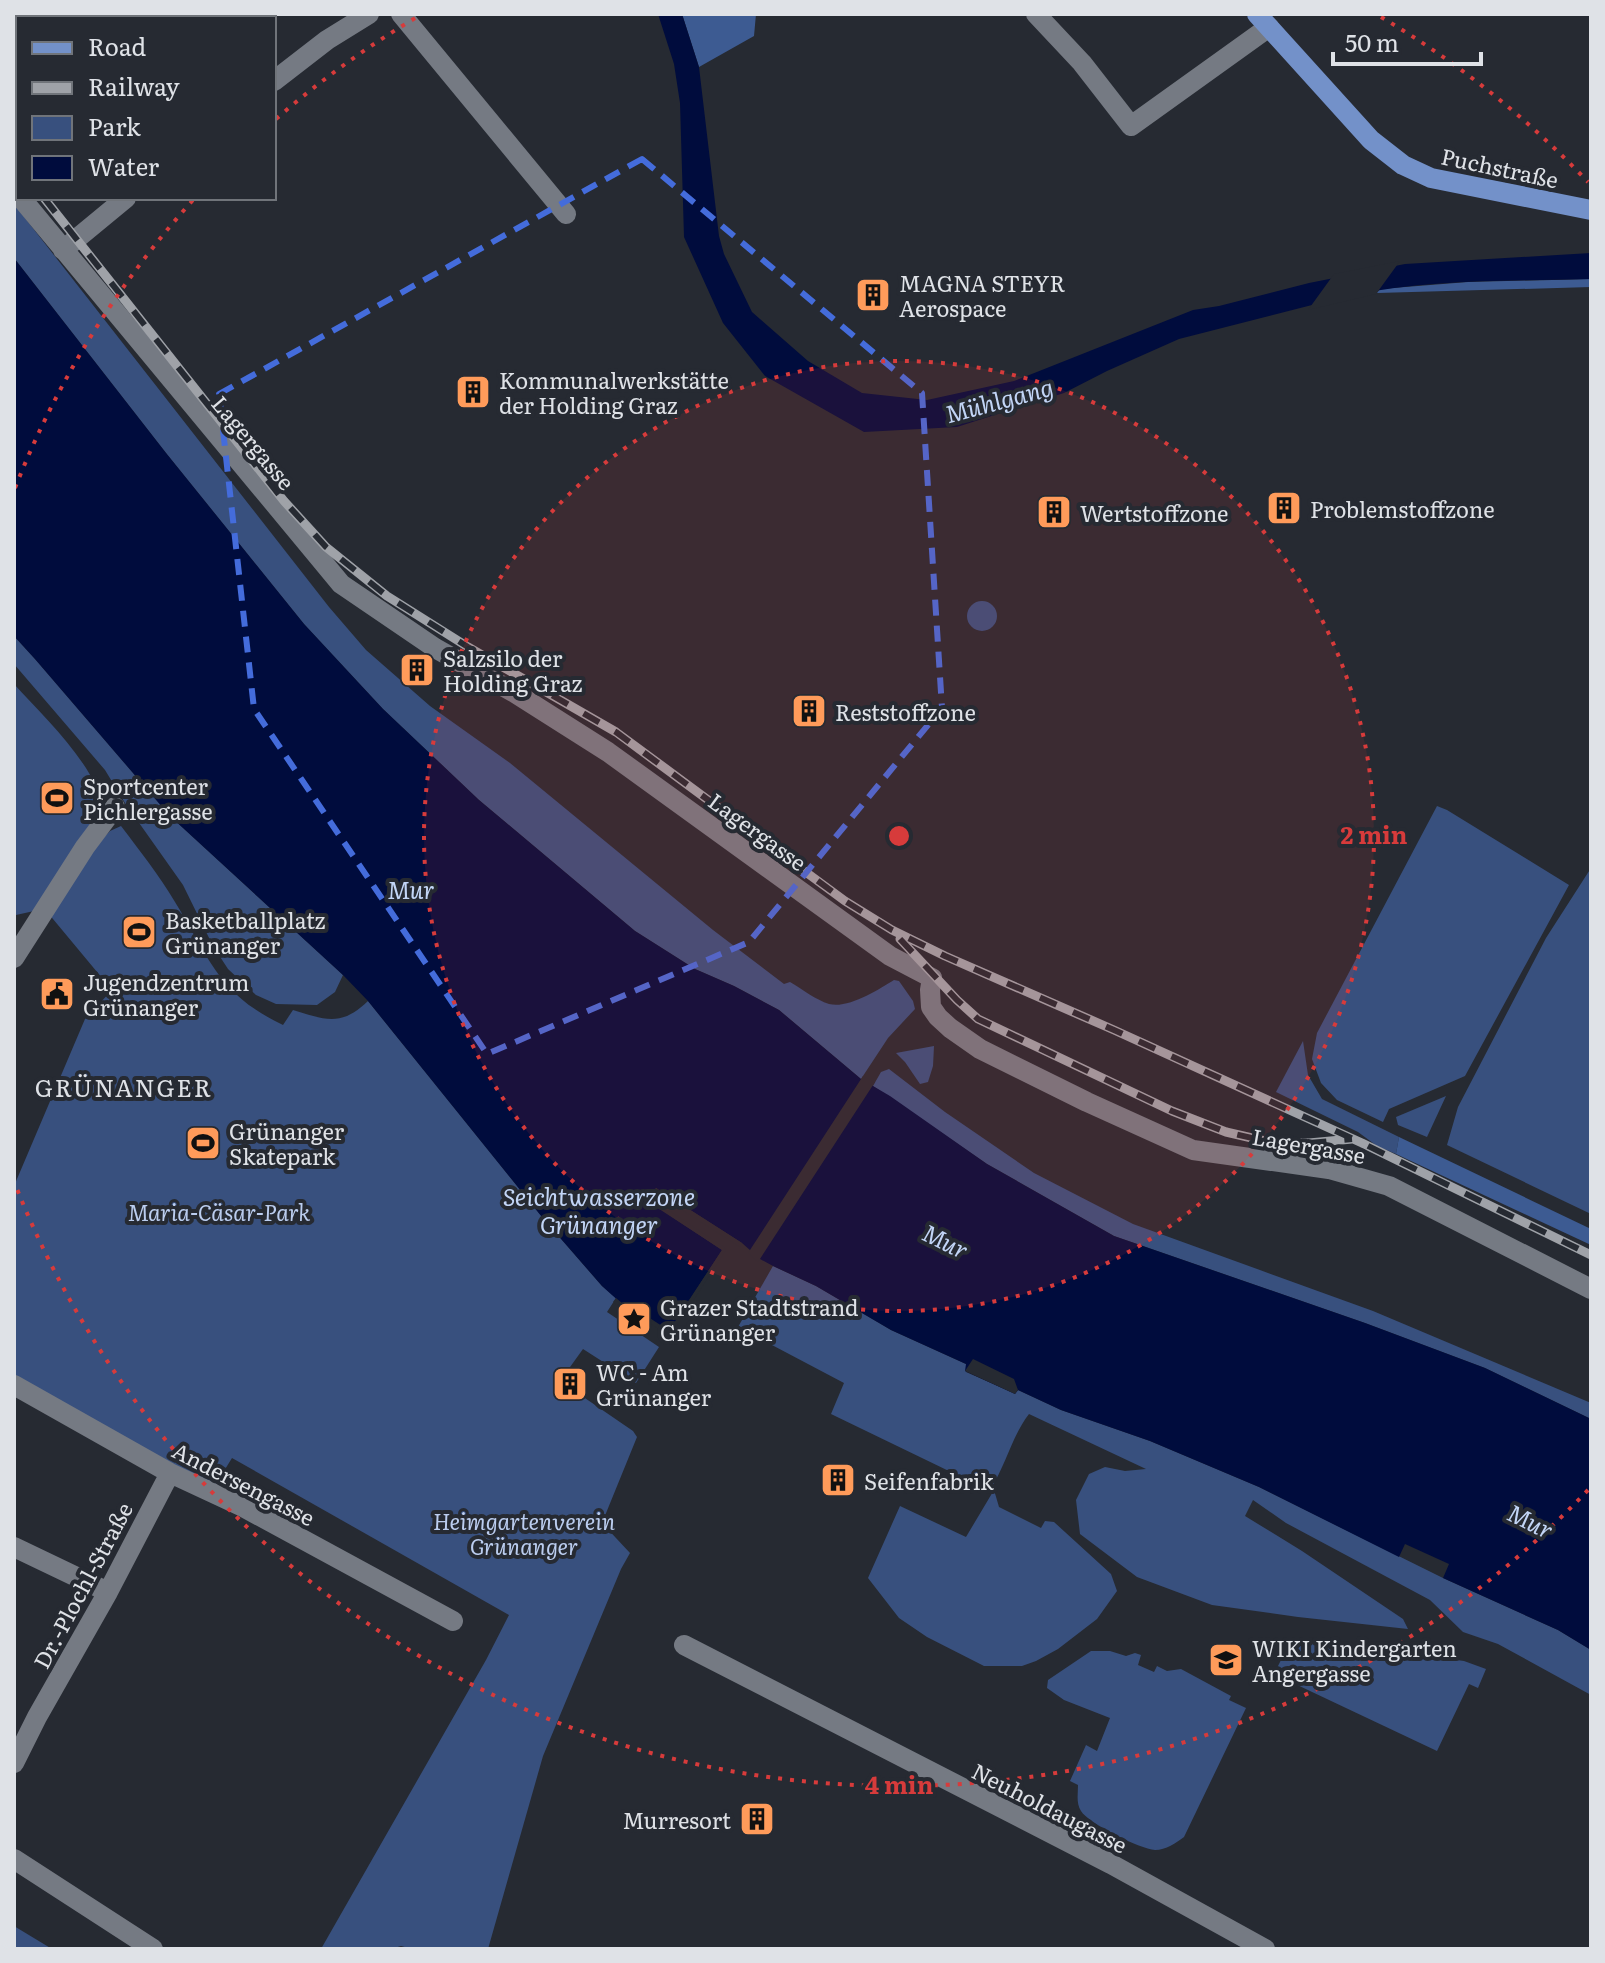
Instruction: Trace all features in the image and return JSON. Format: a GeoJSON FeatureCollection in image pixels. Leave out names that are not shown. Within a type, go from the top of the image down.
{"type":"FeatureCollection","features":[{"type":"Feature","properties":{"kind":"main road","name":"Puchstraße"},"geometry":{"type":"LineString","coordinates":[[1263,20],[1371,140],[1403,165],[1431,178],[1591,210]]}},
{"type":"Feature","properties":{"kind":"street"},"geometry":{"type":"LineString","coordinates":[[276,79],[327,40],[369,14]]}},
{"type":"Feature","properties":{"kind":"street"},"geometry":{"type":"LineString","coordinates":[[401,14],[566,214]]}},
{"type":"Feature","properties":{"kind":"street","name":"Puchstraße"},"geometry":{"type":"LineString","coordinates":[[1036,14],[1082,63],[1131,126],[1263,20]]}},
{"type":"Feature","properties":{"kind":"street","name":"Lagergasse"},"geometry":{"type":"LineString","coordinates":[[23,200],[341,584],[435,648],[515,693],[608,752],[890,956],[932,978],[931,1007],[938,1017],[980,1049],[1193,1150],[1329,1169],[1389,1186],[1591,1289]]}},
{"type":"Feature","properties":{"kind":"street"},"geometry":{"type":"LineString","coordinates":[[63,250],[124,200]]}},
{"type":"Feature","properties":{"kind":"street"},"geometry":{"type":"LineString","coordinates":[[16,951],[115,807]]}},
{"type":"Feature","properties":{"kind":"street","name":"Andersengasse"},"geometry":{"type":"LineString","coordinates":[[14,1385],[170,1473],[243,1507],[453,1621]]}},
{"type":"Feature","properties":{"kind":"street","name":"Dr.-Plochl-Straße"},"geometry":{"type":"LineString","coordinates":[[16,1751],[108,1592],[170,1473]]}},
{"type":"Feature","properties":{"kind":"street"},"geometry":{"type":"LineString","coordinates":[[14,1547],[108,1592]]}},
{"type":"Feature","properties":{"kind":"street","name":"Neuholdaugasse"},"geometry":{"type":"LineString","coordinates":[[684,1645],[1111,1864],[1265,1949]]}},
{"type":"Feature","properties":{"kind":"street"},"geometry":{"type":"LineString","coordinates":[[14,1859],[153,1949]]}},
{"type":"Feature","properties":{"kind":"highlighted area"},"geometry":{"type":"Polygon","coordinates":[[[642,159],[922,393],[942,708],[749,942],[487,1054],[254,709],[219,394],[642,159]]]}},
{"type":"Feature","properties":{"kind":"green space"},"geometry":{"type":"Polygon","coordinates":[[[14,204],[329,607],[366,650],[430,706],[510,763],[713,930],[784,984],[790,982],[819,1000],[837,1005],[854,1001],[894,980],[899,981],[915,1009],[888,1038],[861,1079],[779,1010],[695,969],[635,931],[479,800],[383,709],[304,624],[14,258],[14,204]]]}},
{"type":"Feature","properties":{"kind":"green space"},"geometry":{"type":"Polygon","coordinates":[[[982,601],[993,605],[997,616],[993,627],[982,631],[971,627],[967,616],[971,605],[982,601]]]}},
{"type":"Feature","properties":{"kind":"green space"},"geometry":{"type":"Polygon","coordinates":[[[14,636],[170,816],[343,975],[335,992],[317,1005],[276,1004],[256,995],[228,969],[183,885],[105,770],[14,664],[14,636]]]}},
{"type":"Feature","properties":{"kind":"green space","name":"Sportcenter Pichlergasse"},"geometry":{"type":"Polygon","coordinates":[[[14,684],[80,760],[99,794],[104,811],[34,911],[16,915],[14,912],[14,684]]]}},
{"type":"Feature","properties":{"kind":"green space"},"geometry":{"type":"Polygon","coordinates":[[[1437,806],[1569,885],[1465,1076],[1389,1109],[1383,1122],[1337,1100],[1321,1083],[1312,1059],[1317,1033],[1437,806]]]}},
{"type":"Feature","properties":{"kind":"green space","name":"Maria-Cäsar-Park"},"geometry":{"type":"Polygon","coordinates":[[[121,826],[162,882],[207,958],[244,1001],[283,1025],[293,1010],[333,1019],[350,1015],[368,1001],[542,1217],[616,1298],[607,1312],[659,1347],[636,1383],[583,1349],[560,1381],[633,1431],[637,1437],[602,1523],[630,1553],[543,1756],[488,1949],[412,1949],[401,1946],[391,1949],[321,1949],[509,1615],[232,1458],[211,1492],[14,1385],[14,1186],[85,1019],[112,990],[48,913],[99,842],[110,831],[121,826]]]}},
{"type":"Feature","properties":{"kind":"green space"},"geometry":{"type":"Polygon","coordinates":[[[1591,868],[1591,1214],[1447,1145],[1458,1107],[1546,938],[1591,868]]]}},
{"type":"Feature","properties":{"kind":"green space"},"geometry":{"type":"Polygon","coordinates":[[[1303,1041],[1308,1075],[1322,1099],[1399,1137],[1396,1154],[1276,1092],[1303,1041]]]}},
{"type":"Feature","properties":{"kind":"green space"},"geometry":{"type":"Polygon","coordinates":[[[934,1046],[928,1082],[920,1084],[896,1053],[934,1046]]]}},
{"type":"Feature","properties":{"kind":"green space"},"geometry":{"type":"Polygon","coordinates":[[[889,1069],[1034,1173],[1133,1224],[1373,1311],[1591,1403],[1591,1419],[1485,1368],[1114,1236],[987,1164],[873,1086],[881,1072],[889,1069]]]}},
{"type":"Feature","properties":{"kind":"green space"},"geometry":{"type":"Polygon","coordinates":[[[1446,1096],[1427,1137],[1398,1125],[1396,1117],[1446,1096]]]}},
{"type":"Feature","properties":{"kind":"green space"},"geometry":{"type":"Polygon","coordinates":[[[773,1266],[816,1286],[891,1330],[966,1364],[966,1372],[1014,1393],[1018,1390],[1061,1410],[1150,1441],[1259,1487],[1443,1578],[1558,1630],[1591,1650],[1591,1695],[1498,1644],[1463,1632],[1430,1600],[1286,1523],[1253,1500],[1245,1516],[1403,1619],[1408,1629],[1212,1605],[1137,1577],[1080,1534],[1076,1500],[1089,1474],[1105,1467],[1125,1471],[1146,1469],[1029,1414],[991,1488],[984,1488],[831,1414],[844,1383],[738,1327],[773,1266]]]}},
{"type":"Feature","properties":{"kind":"green space"},"geometry":{"type":"Polygon","coordinates":[[[994,1490],[999,1507],[1041,1528],[1045,1521],[1054,1522],[1111,1574],[1117,1591],[1097,1619],[1058,1649],[1022,1666],[984,1666],[927,1637],[899,1618],[868,1578],[900,1506],[966,1537],[994,1490]]]}},
{"type":"Feature","properties":{"kind":"green space"},"geometry":{"type":"Polygon","coordinates":[[[1292,1638],[1464,1661],[1486,1669],[1478,1688],[1469,1684],[1437,1751],[1274,1674],[1292,1638]]]}},
{"type":"Feature","properties":{"kind":"green space"},"geometry":{"type":"Polygon","coordinates":[[[1091,1651],[1141,1655],[1138,1665],[1154,1672],[1157,1666],[1167,1671],[1181,1669],[1231,1696],[1229,1700],[1246,1708],[1184,1837],[1167,1847],[1148,1849],[1127,1840],[1093,1822],[1079,1808],[1078,1785],[1070,1781],[1086,1745],[1097,1751],[1110,1718],[1064,1700],[1047,1688],[1048,1680],[1091,1651]]]}},
{"type":"Feature","properties":{"kind":"green space"},"geometry":{"type":"Polygon","coordinates":[[[14,1926],[52,1949],[14,1949],[14,1926]]]}},
{"type":"Feature","properties":{"kind":"shaded area"},"geometry":{"type":"Polygon","coordinates":[[[682,14],[756,14],[754,36],[699,67],[682,14]]]}},
{"type":"Feature","properties":{"kind":"shaded area"},"geometry":{"type":"Polygon","coordinates":[[[1591,279],[1591,287],[1377,293],[1380,289],[1468,282],[1591,279]]]}},
{"type":"Feature","properties":{"kind":"shaded area"},"geometry":{"type":"Polygon","coordinates":[[[1399,1137],[1591,1229],[1591,1245],[1396,1154],[1399,1137]]]}},
{"type":"Feature","properties":{"kind":"water","name":"Mühlgang"},"geometry":{"type":"Polygon","coordinates":[[[658,14],[682,14],[699,67],[719,236],[724,254],[752,312],[808,361],[862,393],[927,400],[1014,381],[1193,310],[1405,264],[1591,253],[1591,279],[1441,283],[1351,295],[1179,339],[1064,393],[957,427],[864,432],[765,376],[723,323],[684,237],[680,103],[674,64],[658,14]]]}},
{"type":"Feature","properties":{"kind":"water","name":"Mur"},"geometry":{"type":"Polygon","coordinates":[[[14,258],[304,624],[383,709],[479,800],[635,931],[695,969],[779,1010],[861,1079],[987,1164],[1114,1236],[1485,1368],[1591,1419],[1591,1650],[1558,1630],[1443,1578],[1449,1564],[1405,1544],[1399,1557],[1259,1487],[1150,1441],[1061,1410],[1018,1390],[1015,1394],[965,1371],[966,1364],[891,1330],[816,1286],[760,1259],[742,1243],[656,1188],[648,1201],[722,1250],[668,1333],[625,1302],[622,1304],[602,1286],[542,1217],[368,1001],[170,816],[14,636],[14,258]]]}},
{"type":"Feature","properties":{"kind":"pier"},"geometry":{"type":"Polygon","coordinates":[[[1400,261],[1376,294],[1308,310],[1334,274],[1400,261]]]}},
{"type":"Feature","properties":{"kind":"pier"},"geometry":{"type":"Polygon","coordinates":[[[863,1076],[875,1082],[758,1262],[748,1253],[863,1076]]]}},
{"type":"Feature","properties":{"kind":"pier"},"geometry":{"type":"Polygon","coordinates":[[[656,1188],[742,1243],[740,1247],[657,1194],[653,1200],[726,1250],[668,1337],[613,1302],[616,1298],[624,1302],[668,1332],[722,1250],[647,1201],[656,1188]]]}},
{"type":"Feature","properties":{"kind":"pier"},"geometry":{"type":"Polygon","coordinates":[[[973,1359],[1014,1379],[1018,1390],[1015,1394],[965,1371],[973,1359]]]}},
{"type":"Feature","properties":{"kind":"railway"},"geometry":{"type":"LineString","coordinates":[[46,200],[284,501],[326,547],[387,596],[468,647],[616,732],[845,901],[892,930],[1362,1143],[1591,1255]]}},
{"type":"Feature","properties":{"kind":"railway"},"geometry":{"type":"LineString","coordinates":[[900,939],[978,1019],[1172,1111],[1226,1132],[1265,1141],[1309,1143],[1352,1139]]}},
{"type":"Feature","properties":{"kind":"place","name":"MAGNA STEYR Aerospace"},"geometry":{"type":"Point","coordinates":[873,295]}},
{"type":"Feature","properties":{"kind":"place","name":"Kommunalwerkstätte der Holding Graz"},"geometry":{"type":"Point","coordinates":[473,392]}},
{"type":"Feature","properties":{"kind":"place","name":"Problemstoffzone"},"geometry":{"type":"Point","coordinates":[1284,508]}},
{"type":"Feature","properties":{"kind":"place","name":"Wertstoffzone"},"geometry":{"type":"Point","coordinates":[1054,512]}},
{"type":"Feature","properties":{"kind":"place","name":"Salzsilo der Holding Graz"},"geometry":{"type":"Point","coordinates":[417,670]}},
{"type":"Feature","properties":{"kind":"place","name":"Reststoffzone"},"geometry":{"type":"Point","coordinates":[809,711]}},
{"type":"Feature","properties":{"kind":"place","name":"Sportcenter Pichlergasse"},"geometry":{"type":"Point","coordinates":[57,798]}},
{"type":"Feature","properties":{"kind":"place","name":"Basketballplatz Grünanger"},"geometry":{"type":"Point","coordinates":[139,932]}},
{"type":"Feature","properties":{"kind":"place","name":"Jugendzentrum Grünanger"},"geometry":{"type":"Point","coordinates":[57,994]}},
{"type":"Feature","properties":{"kind":"place","name":"Grünanger Skatepark"},"geometry":{"type":"Point","coordinates":[203,1143]}},
{"type":"Feature","properties":{"kind":"place","name":"Grazer Stadtstrand Grünanger"},"geometry":{"type":"Point","coordinates":[634,1319]}},
{"type":"Feature","properties":{"kind":"place","name":"WC - Am Grünanger"},"geometry":{"type":"Point","coordinates":[570,1384]}},
{"type":"Feature","properties":{"kind":"place","name":"Seifenfabrik"},"geometry":{"type":"Point","coordinates":[838,1480]}},
{"type":"Feature","properties":{"kind":"place","name":"WIKI Kindergarten Angergasse"},"geometry":{"type":"Point","coordinates":[1226,1660]}},
{"type":"Feature","properties":{"kind":"place","name":"Murresort"},"geometry":{"type":"Point","coordinates":[757,1819]}},
{"type":"Feature","properties":{"kind":"district","name":"GRÜNANGER"},"geometry":{"type":"Point","coordinates":[124,1086]}},
{"type":"Feature","properties":{"kind":"water label","name":"Seichtwasserzone Grünanger"},"geometry":{"type":"Point","coordinates":[599,1209]}},
{"type":"Feature","properties":{"kind":"park label","name":"Heimgartenverein Grünanger"},"geometry":{"type":"Point","coordinates":[524,1532]}}]}
